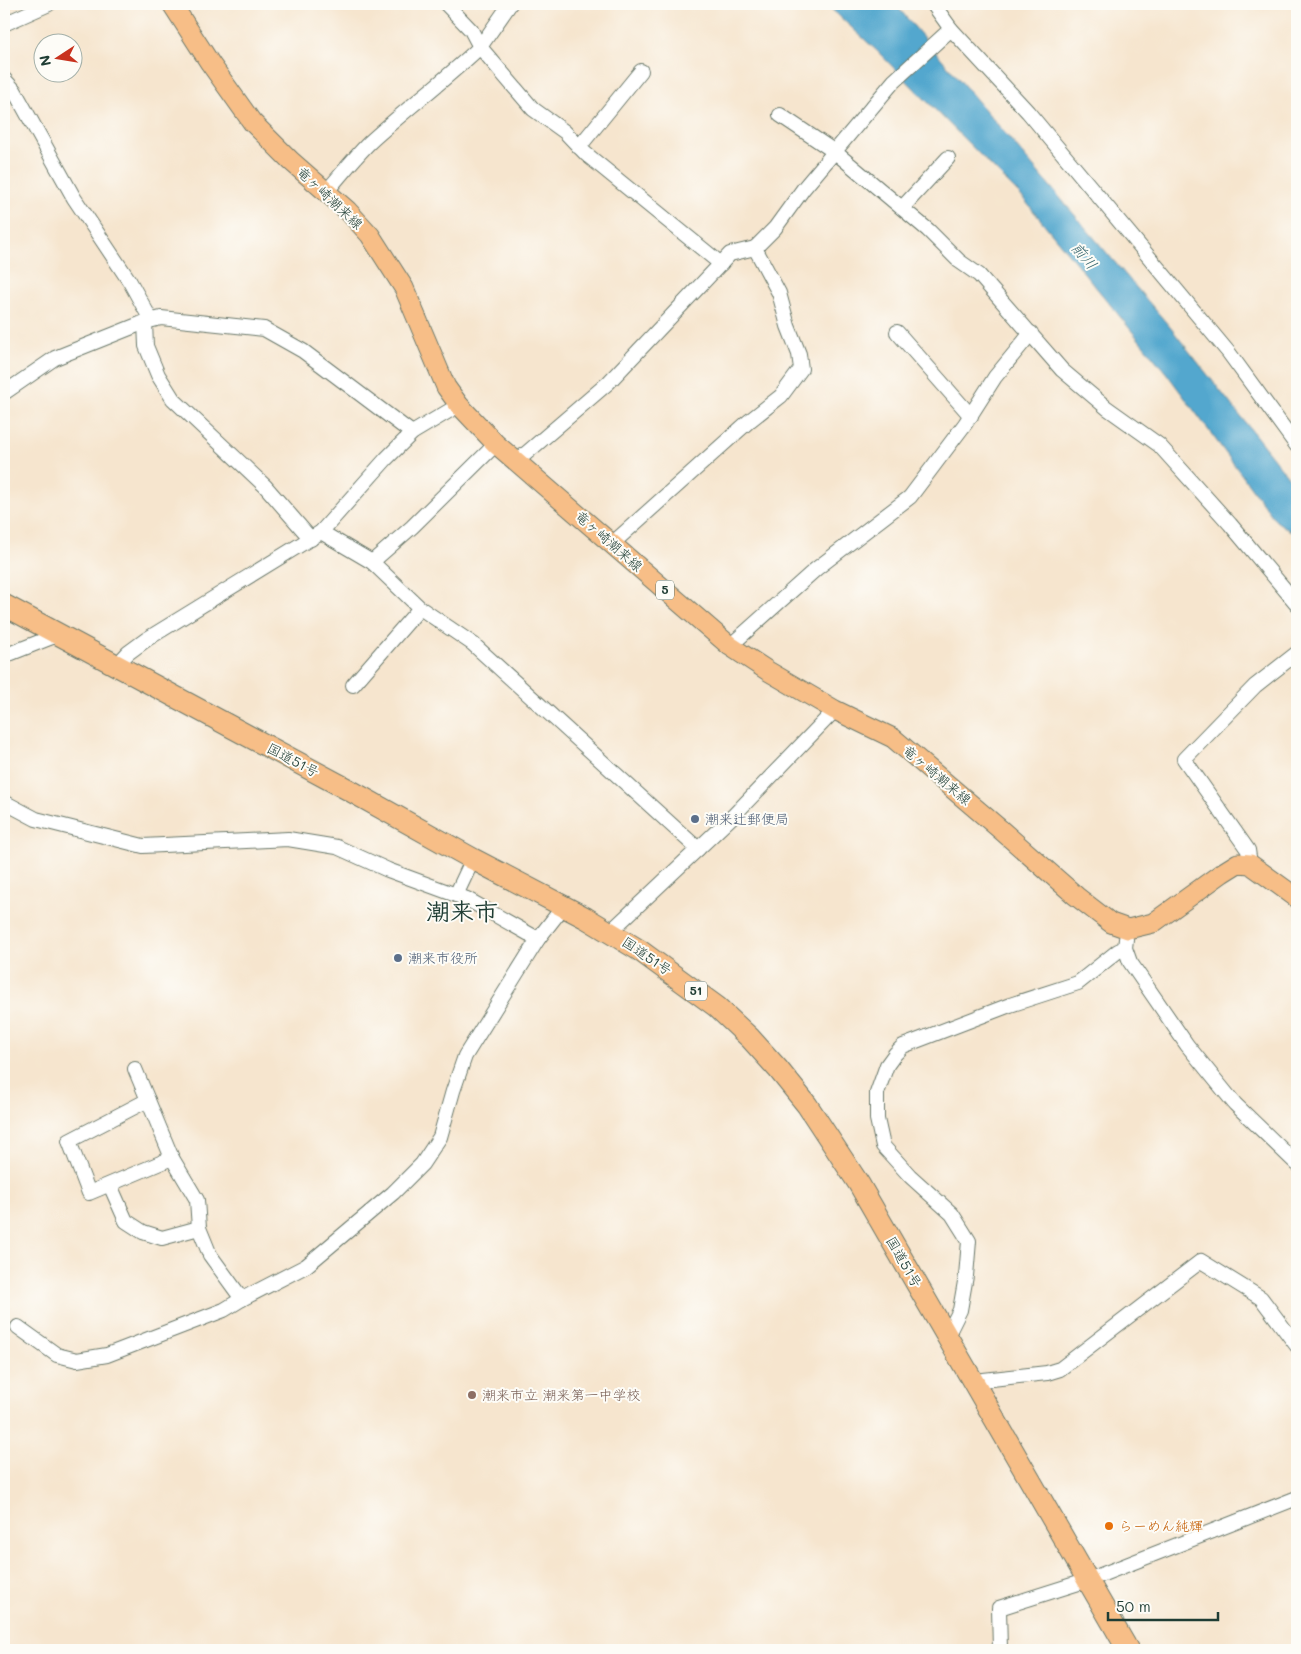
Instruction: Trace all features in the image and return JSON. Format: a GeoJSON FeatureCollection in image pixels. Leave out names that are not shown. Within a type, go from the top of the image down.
{"type":"FeatureCollection","features":[{"type":"Feature","properties":{"kind":"highway","name":"国道51号"},"geometry":{"type":"LineString","coordinates":[[4,605],[473,859],[611,931],[717,1007],[750,1038],[778,1069],[807,1105],[838,1151],[974,1382],[1128,1650]]}},
{"type":"Feature","properties":{"kind":"main road","name":"竜ヶ崎潮来線"},"geometry":{"type":"LineString","coordinates":[[172,4],[252,122],[291,161],[348,211],[370,235],[404,288],[446,387],[459,405],[496,444],[613,543],[730,646],[768,672],[835,710],[893,738],[1076,896],[1111,923],[1126,939]]}},
{"type":"Feature","properties":{"kind":"main road"},"geometry":{"type":"LineString","coordinates":[[1126,939],[1153,923],[1238,863],[1250,864],[1297,898]]}},
{"type":"Feature","properties":{"kind":"street"},"geometry":{"type":"LineString","coordinates":[[4,24],[49,4]]}},
{"type":"Feature","properties":{"kind":"street"},"geometry":{"type":"LineString","coordinates":[[446,4],[471,30],[480,47],[533,109],[565,132],[579,147],[623,185],[721,264]]}},
{"type":"Feature","properties":{"kind":"street"},"geometry":{"type":"LineString","coordinates":[[326,192],[368,145],[480,47],[510,4]]}},
{"type":"Feature","properties":{"kind":"street"},"geometry":{"type":"LineString","coordinates":[[933,4],[951,29],[1028,112],[1229,353],[1297,446]]}},
{"type":"Feature","properties":{"kind":"street"},"geometry":{"type":"LineString","coordinates":[[516,462],[608,383],[730,254],[755,248],[775,228],[804,188],[894,81],[951,29]]}},
{"type":"Feature","properties":{"kind":"street"},"geometry":{"type":"LineString","coordinates":[[579,147],[640,71]]}},
{"type":"Feature","properties":{"kind":"street"},"geometry":{"type":"LineString","coordinates":[[5,83],[14,90],[74,198],[130,282],[148,321],[146,346],[158,375],[173,399],[316,536],[372,562],[420,608],[473,644],[698,848]]}},
{"type":"Feature","properties":{"kind":"street"},"geometry":{"type":"LineString","coordinates":[[780,115],[835,152],[928,230],[959,261],[980,275],[1062,370],[1120,417],[1159,445],[1230,524],[1297,604]]}},
{"type":"Feature","properties":{"kind":"street"},"geometry":{"type":"LineString","coordinates":[[902,208],[948,158]]}},
{"type":"Feature","properties":{"kind":"street"},"geometry":{"type":"LineString","coordinates":[[613,543],[748,422],[781,396],[801,369],[799,354],[788,326],[779,293],[755,248]]}},
{"type":"Feature","properties":{"kind":"street"},"geometry":{"type":"LineString","coordinates":[[4,393],[55,358],[148,321],[161,318],[264,329],[303,351],[412,433]]}},
{"type":"Feature","properties":{"kind":"street"},"geometry":{"type":"LineString","coordinates":[[897,332],[971,416]]}},
{"type":"Feature","properties":{"kind":"street"},"geometry":{"type":"LineString","coordinates":[[730,646],[816,569],[910,497],[971,416],[995,377],[1031,333]]}},
{"type":"Feature","properties":{"kind":"street"},"geometry":{"type":"LineString","coordinates":[[117,665],[128,653],[147,639],[316,536],[412,433],[459,405]]}},
{"type":"Feature","properties":{"kind":"street"},"geometry":{"type":"LineString","coordinates":[[372,562],[412,527],[496,444]]}},
{"type":"Feature","properties":{"kind":"street"},"geometry":{"type":"LineString","coordinates":[[353,685],[420,608]]}},
{"type":"Feature","properties":{"kind":"street"},"geometry":{"type":"LineString","coordinates":[[4,656],[57,635]]}},
{"type":"Feature","properties":{"kind":"street"},"geometry":{"type":"LineString","coordinates":[[1250,864],[1248,850],[1184,758],[1255,686],[1297,653]]}},
{"type":"Feature","properties":{"kind":"street"},"geometry":{"type":"LineString","coordinates":[[611,931],[734,816],[835,710]]}},
{"type":"Feature","properties":{"kind":"street"},"geometry":{"type":"LineString","coordinates":[[4,802],[36,819],[143,846],[288,839],[336,847],[388,870],[467,899],[538,939]]}},
{"type":"Feature","properties":{"kind":"street"},"geometry":{"type":"LineString","coordinates":[[456,895],[473,859]]}},
{"type":"Feature","properties":{"kind":"street"},"geometry":{"type":"LineString","coordinates":[[18,1327],[57,1355],[77,1360],[107,1355],[216,1314],[306,1266],[393,1193],[422,1164],[440,1138],[465,1056],[538,939],[563,907]]}},
{"type":"Feature","properties":{"kind":"street"},"geometry":{"type":"LineString","coordinates":[[1126,939],[1130,962],[1193,1053],[1235,1104],[1297,1164]]}},
{"type":"Feature","properties":{"kind":"street"},"geometry":{"type":"LineString","coordinates":[[947,1336],[960,1310],[966,1276],[969,1240],[952,1214],[910,1176],[883,1146],[877,1119],[877,1093],[887,1065],[903,1046],[1010,1005],[1078,983],[1118,950],[1126,939]]}},
{"type":"Feature","properties":{"kind":"street"},"geometry":{"type":"LineString","coordinates":[[135,1069],[172,1158],[197,1200],[199,1228],[210,1255],[242,1299]]}},
{"type":"Feature","properties":{"kind":"street"},"geometry":{"type":"LineString","coordinates":[[148,1100],[69,1141],[89,1192],[172,1158]]}},
{"type":"Feature","properties":{"kind":"street"},"geometry":{"type":"LineString","coordinates":[[110,1185],[126,1220],[143,1232],[162,1238],[199,1228]]}},
{"type":"Feature","properties":{"kind":"street"},"geometry":{"type":"LineString","coordinates":[[974,1382],[1047,1373],[1060,1369],[1201,1261],[1260,1298],[1297,1346]]}},
{"type":"Feature","properties":{"kind":"street"},"geometry":{"type":"LineString","coordinates":[[1000,1650],[999,1608],[1088,1580],[1297,1498]]}},
{"type":"Feature","properties":{"kind":"water","name":"前川"},"geometry":{"type":"Polygon","coordinates":[[[826,4],[895,4],[1170,327],[1297,488],[1297,539],[1292,532],[1276,521],[1167,374],[1022,197],[876,50],[826,4]]]}},
{"type":"Feature","properties":{"kind":"place","name":"潮来辻郵便局"},"geometry":{"type":"Point","coordinates":[695,819]}},
{"type":"Feature","properties":{"kind":"place","name":"潮来市役所"},"geometry":{"type":"Point","coordinates":[398,958]}},
{"type":"Feature","properties":{"kind":"place","name":"潮来市立 潮来第一中学校"},"geometry":{"type":"Point","coordinates":[472,1395]}},
{"type":"Feature","properties":{"kind":"place","name":"らーめん純輝"},"geometry":{"type":"Point","coordinates":[1109,1526]}},
{"type":"Feature","properties":{"kind":"district","name":"潮来市"},"geometry":{"type":"Point","coordinates":[462,912]}}]}
